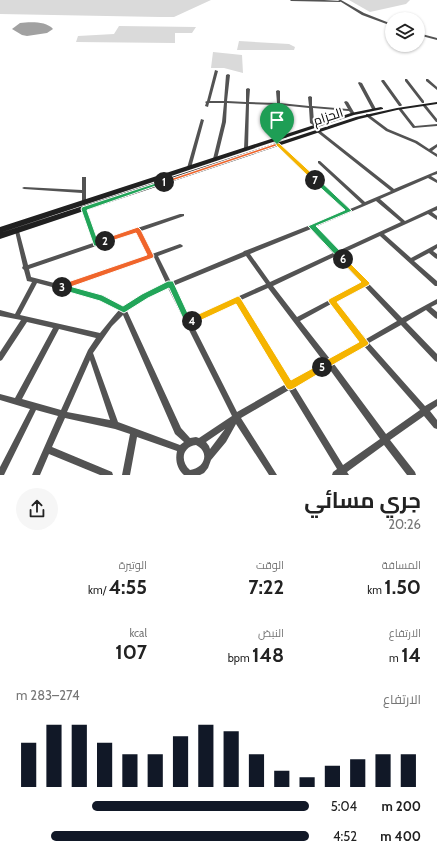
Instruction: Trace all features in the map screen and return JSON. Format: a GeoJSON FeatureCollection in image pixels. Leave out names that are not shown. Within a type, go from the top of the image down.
{"type":"FeatureCollection","features":[{"type":"Feature","properties":{"kind":"main road","name":"الحزام"},"geometry":{"type":"LineString","coordinates":[[0,236],[189,168],[284,137],[367,115],[437,99]]}},
{"type":"Feature","properties":{"kind":"main road","name":"الحزام"},"geometry":{"type":"LineString","coordinates":[[424,103],[437,103]]}},
{"type":"Feature","properties":{"kind":"main road","name":"الحزام"},"geometry":{"type":"LineString","coordinates":[[0,230],[84,206],[277,144],[317,129],[351,112],[400,107]]}},
{"type":"Feature","properties":{"kind":"street"},"geometry":{"type":"LineString","coordinates":[[291,0],[340,1],[358,12],[385,22]]}},
{"type":"Feature","properties":{"kind":"street"},"geometry":{"type":"LineString","coordinates":[[425,35],[437,38]]}},
{"type":"Feature","properties":{"kind":"street"},"geometry":{"type":"LineString","coordinates":[[216,71],[207,104],[277,104],[351,112]]}},
{"type":"Feature","properties":{"kind":"street"},"geometry":{"type":"LineString","coordinates":[[215,159],[224,122],[228,75]]}},
{"type":"Feature","properties":{"kind":"street"},"geometry":{"type":"LineString","coordinates":[[406,80],[437,121]]}},
{"type":"Feature","properties":{"kind":"street"},"geometry":{"type":"LineString","coordinates":[[427,80],[437,89]]}},
{"type":"Feature","properties":{"kind":"street"},"geometry":{"type":"LineString","coordinates":[[383,81],[414,127],[437,125]]}},
{"type":"Feature","properties":{"kind":"street"},"geometry":{"type":"LineString","coordinates":[[360,83],[374,109]]}},
{"type":"Feature","properties":{"kind":"street"},"geometry":{"type":"LineString","coordinates":[[246,149],[248,89]]}},
{"type":"Feature","properties":{"kind":"street"},"geometry":{"type":"LineString","coordinates":[[278,91],[277,104],[280,132],[284,137]]}},
{"type":"Feature","properties":{"kind":"street"},"geometry":{"type":"LineString","coordinates":[[310,97],[312,123],[317,129],[394,191]]}},
{"type":"Feature","properties":{"kind":"street"},"geometry":{"type":"LineString","coordinates":[[346,102],[351,112]]}},
{"type":"Feature","properties":{"kind":"street"},"geometry":{"type":"LineString","coordinates":[[367,115],[388,130],[405,137],[437,156]]}},
{"type":"Feature","properties":{"kind":"street"},"geometry":{"type":"LineString","coordinates":[[189,168],[202,120]]}},
{"type":"Feature","properties":{"kind":"street"},"geometry":{"type":"LineString","coordinates":[[277,144],[349,211]]}},
{"type":"Feature","properties":{"kind":"street"},"geometry":{"type":"LineString","coordinates":[[429,151],[437,145]]}},
{"type":"Feature","properties":{"kind":"street"},"geometry":{"type":"LineString","coordinates":[[319,162],[365,204]]}},
{"type":"Feature","properties":{"kind":"street"},"geometry":{"type":"LineString","coordinates":[[36,475],[90,352],[101,336],[124,310],[145,296],[171,284],[349,211],[437,172]]}},
{"type":"Feature","properties":{"kind":"street"},"geometry":{"type":"LineString","coordinates":[[428,176],[437,182]]}},
{"type":"Feature","properties":{"kind":"street"},"geometry":{"type":"LineString","coordinates":[[84,178],[84,206],[96,244]]}},
{"type":"Feature","properties":{"kind":"street"},"geometry":{"type":"LineString","coordinates":[[24,188],[84,192]]}},
{"type":"Feature","properties":{"kind":"street"},"geometry":{"type":"LineString","coordinates":[[377,199],[405,223]]}},
{"type":"Feature","properties":{"kind":"street"},"geometry":{"type":"LineString","coordinates":[[188,322],[437,208]]}},
{"type":"Feature","properties":{"kind":"street"},"geometry":{"type":"LineString","coordinates":[[428,212],[437,218]]}},
{"type":"Feature","properties":{"kind":"street"},"geometry":{"type":"LineString","coordinates":[[25,268],[182,215]]}},
{"type":"Feature","properties":{"kind":"street"},"geometry":{"type":"LineString","coordinates":[[311,226],[403,321],[437,359]]}},
{"type":"Feature","properties":{"kind":"street"},"geometry":{"type":"LineString","coordinates":[[138,230],[171,284],[188,322],[236,417],[272,475]]}},
{"type":"Feature","properties":{"kind":"street"},"geometry":{"type":"LineString","coordinates":[[17,231],[25,268],[29,279],[102,298],[124,310],[178,431],[189,442]]}},
{"type":"Feature","properties":{"kind":"street"},"geometry":{"type":"LineString","coordinates":[[380,234],[437,284]]}},
{"type":"Feature","properties":{"kind":"street"},"geometry":{"type":"LineString","coordinates":[[62,287],[180,246]]}},
{"type":"Feature","properties":{"kind":"street"},"geometry":{"type":"LineString","coordinates":[[411,260],[437,246]]}},
{"type":"Feature","properties":{"kind":"street"},"geometry":{"type":"LineString","coordinates":[[429,250],[437,257]]}},
{"type":"Feature","properties":{"kind":"street"},"geometry":{"type":"LineString","coordinates":[[246,252],[269,285],[329,363],[384,440],[412,475]]}},
{"type":"Feature","properties":{"kind":"street"},"geometry":{"type":"LineString","coordinates":[[16,317],[36,281]]}},
{"type":"Feature","properties":{"kind":"street"},"geometry":{"type":"LineString","coordinates":[[296,320],[366,283]]}},
{"type":"Feature","properties":{"kind":"street"},"geometry":{"type":"LineString","coordinates":[[238,300],[341,474],[384,440],[437,402]]}},
{"type":"Feature","properties":{"kind":"street"},"geometry":{"type":"LineString","coordinates":[[332,301],[365,343],[437,425]]}},
{"type":"Feature","properties":{"kind":"street"},"geometry":{"type":"LineString","coordinates":[[236,417],[223,439],[208,458],[205,468],[198,474],[193,475],[185,471],[180,464],[180,454],[181,449],[189,442],[200,442],[236,417],[437,301]]}},
{"type":"Feature","properties":{"kind":"street"},"geometry":{"type":"LineString","coordinates":[[427,307],[437,316]]}},
{"type":"Feature","properties":{"kind":"street"},"geometry":{"type":"LineString","coordinates":[[0,314],[101,336]]}},
{"type":"Feature","properties":{"kind":"street"},"geometry":{"type":"LineString","coordinates":[[0,358],[25,319]]}},
{"type":"Feature","properties":{"kind":"street"},"geometry":{"type":"LineString","coordinates":[[17,402],[57,326]]}},
{"type":"Feature","properties":{"kind":"street"},"geometry":{"type":"LineString","coordinates":[[90,352],[115,425]]}},
{"type":"Feature","properties":{"kind":"street"},"geometry":{"type":"LineString","coordinates":[[0,397],[62,414],[115,425],[181,449]]}},
{"type":"Feature","properties":{"kind":"street"},"geometry":{"type":"LineString","coordinates":[[0,475],[35,406]]}},
{"type":"Feature","properties":{"kind":"street"},"geometry":{"type":"LineString","coordinates":[[126,475],[134,432]]}},
{"type":"Feature","properties":{"kind":"street"},"geometry":{"type":"LineString","coordinates":[[200,442],[206,449],[208,458]]}},
{"type":"Feature","properties":{"kind":"street"},"geometry":{"type":"LineString","coordinates":[[47,449],[110,475]]}},
{"type":"Feature","properties":{"kind":"shaded area"},"geometry":{"type":"Polygon","coordinates":[[[0,0],[211,0],[174,17],[160,17],[0,14],[0,0]]]}},
{"type":"Feature","properties":{"kind":"shaded area"},"geometry":{"type":"Polygon","coordinates":[[[349,0],[410,0],[406,4],[370,12],[349,0]]]}},
{"type":"Feature","properties":{"kind":"shaded area"},"geometry":{"type":"Polygon","coordinates":[[[20,23],[42,23],[53,29],[47,33],[27,36],[22,35],[12,29],[20,23]]]}},
{"type":"Feature","properties":{"kind":"shaded area"},"geometry":{"type":"Polygon","coordinates":[[[119,26],[196,27],[192,33],[175,33],[175,43],[76,42],[78,36],[114,34],[119,26]]]}},
{"type":"Feature","properties":{"kind":"shaded area"},"geometry":{"type":"Polygon","coordinates":[[[239,41],[289,44],[295,47],[294,50],[237,50],[239,41]]]}},
{"type":"Feature","properties":{"kind":"shaded area"},"geometry":{"type":"Polygon","coordinates":[[[213,52],[242,55],[243,73],[224,68],[211,68],[213,52]]]}},
{"type":"Feature","properties":{"kind":"route"},"geometry":{"type":"LineString","coordinates":[[277,144],[349,211],[311,226],[366,283],[332,301],[365,343],[290,386],[238,300],[188,322],[171,284],[145,296],[124,310],[102,298],[62,287],[151,256],[138,230],[96,244],[84,209],[277,144]]}}]}
